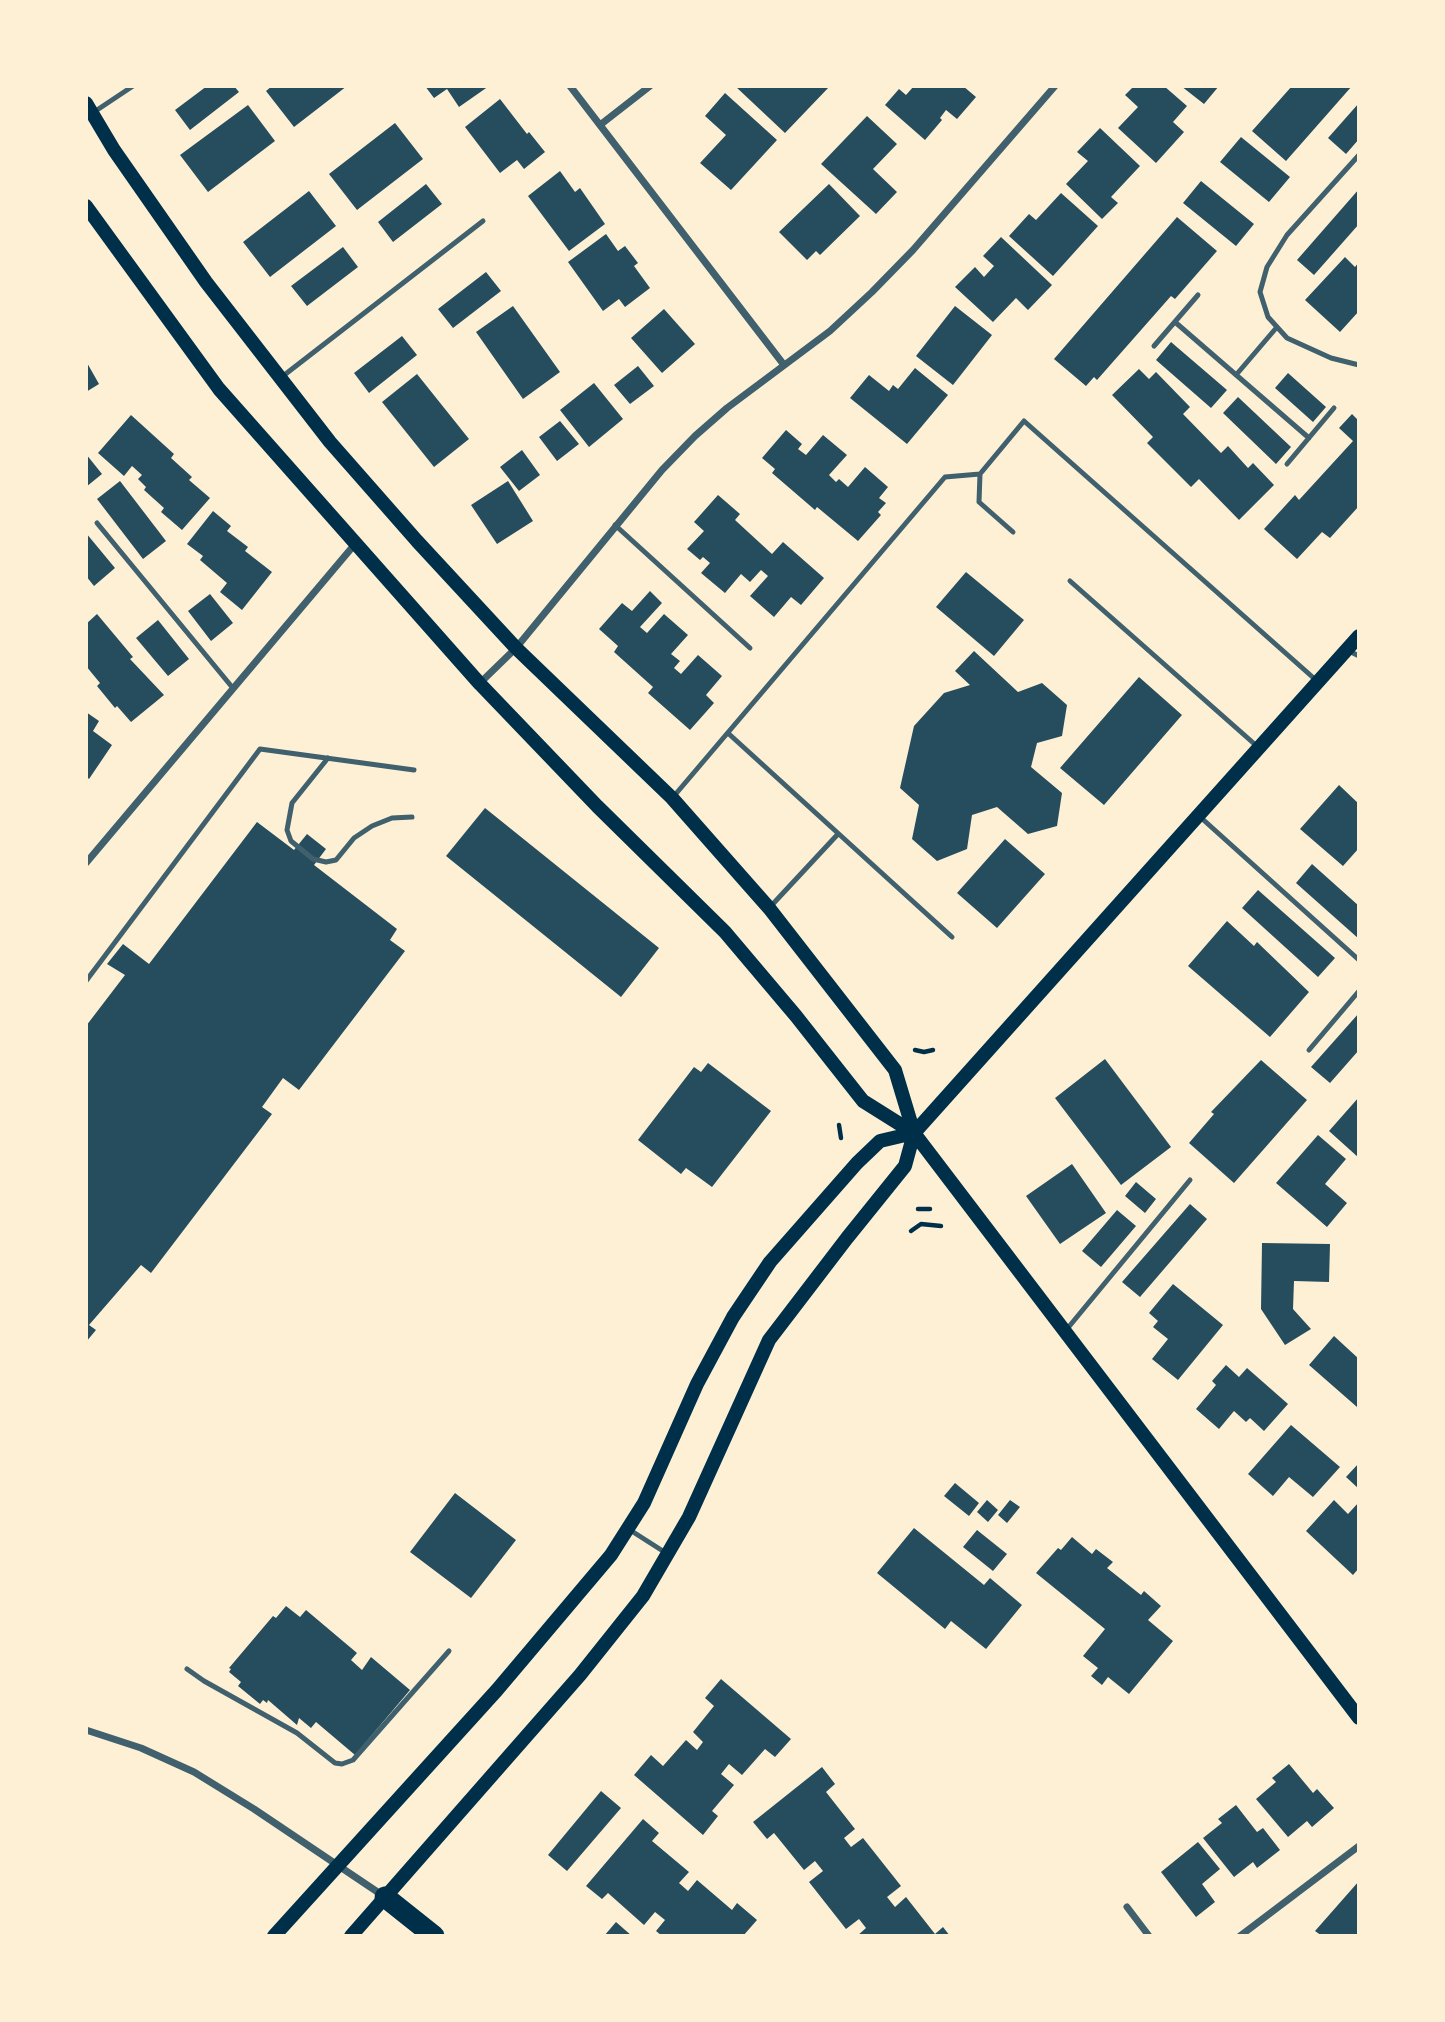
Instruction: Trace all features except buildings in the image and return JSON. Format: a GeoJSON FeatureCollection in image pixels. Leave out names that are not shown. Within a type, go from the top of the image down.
{"type":"FeatureCollection","features":[{"type":"Feature","properties":{"kind":"highway"},"geometry":{"type":"LineString","coordinates":[[385,1897],[434,1936]]}},
{"type":"Feature","properties":{"kind":"main road"},"geometry":{"type":"LineString","coordinates":[[88,111],[206,282],[330,442],[516,648],[671,798],[769,908],[895,1070],[914,1133],[1359,1718]]}},
{"type":"Feature","properties":{"kind":"main road"},"geometry":{"type":"LineString","coordinates":[[86,206],[219,389],[480,684],[597,806],[725,932],[863,1101],[914,1133]]}},
{"type":"Feature","properties":{"kind":"main road"},"geometry":{"type":"LineString","coordinates":[[351,1936],[610,1639],[643,1596],[689,1517],[769,1340],[905,1166],[914,1133],[1318,682],[1353,653],[1359,636]]}},
{"type":"Feature","properties":{"kind":"main road"},"geometry":{"type":"LineString","coordinates":[[274,1936],[497,1690],[611,1555],[662,1467],[697,1384],[733,1317],[769,1262],[880,1141],[914,1133]]}},
{"type":"Feature","properties":{"kind":"street"},"geometry":{"type":"LineString","coordinates":[[570,86],[784,365]]}},
{"type":"Feature","properties":{"kind":"street"},"geometry":{"type":"LineString","coordinates":[[600,125],[650,86]]}},
{"type":"Feature","properties":{"kind":"street"},"geometry":{"type":"LineString","coordinates":[[480,684],[516,648],[662,470],[695,436],[830,331],[880,284],[913,250],[1055,86]]}},
{"type":"Feature","properties":{"kind":"street"},"geometry":{"type":"LineString","coordinates":[[86,863],[355,544]]}},
{"type":"Feature","properties":{"kind":"street"},"geometry":{"type":"LineString","coordinates":[[86,846],[94,852]]}},
{"type":"Feature","properties":{"kind":"street"},"geometry":{"type":"LineString","coordinates":[[86,1730],[141,1748],[194,1772],[385,1897]]}},
{"type":"Feature","properties":{"kind":"street"},"geometry":{"type":"LineString","coordinates":[[1240,1936],[1359,1846]]}},
{"type":"Feature","properties":{"kind":"street"},"geometry":{"type":"LineString","coordinates":[[1127,1907],[1149,1936]]}},
{"type":"Feature","properties":{"kind":"lane"},"geometry":{"type":"LineString","coordinates":[[88,111],[133,86]]}},
{"type":"Feature","properties":{"kind":"lane"},"geometry":{"type":"LineString","coordinates":[[1359,155],[1287,235],[1267,267],[1260,292],[1268,317],[1287,338],[1331,358],[1359,365]]}},
{"type":"Feature","properties":{"kind":"lane"},"geometry":{"type":"LineString","coordinates":[[280,378],[483,220]]}},
{"type":"Feature","properties":{"kind":"lane"},"geometry":{"type":"LineString","coordinates":[[1154,346],[1198,295]]}},
{"type":"Feature","properties":{"kind":"lane"},"geometry":{"type":"LineString","coordinates":[[1175,322],[1309,438]]}},
{"type":"Feature","properties":{"kind":"lane"},"geometry":{"type":"LineString","coordinates":[[1236,376],[1277,327]]}},
{"type":"Feature","properties":{"kind":"lane"},"geometry":{"type":"LineString","coordinates":[[1287,464],[1334,408]]}},
{"type":"Feature","properties":{"kind":"lane"},"geometry":{"type":"LineString","coordinates":[[1013,532],[979,502],[980,474],[1024,421],[1318,682]]}},
{"type":"Feature","properties":{"kind":"lane"},"geometry":{"type":"LineString","coordinates":[[671,798],[729,734],[945,478],[980,474]]}},
{"type":"Feature","properties":{"kind":"lane"},"geometry":{"type":"LineString","coordinates":[[97,523],[232,687]]}},
{"type":"Feature","properties":{"kind":"lane"},"geometry":{"type":"LineString","coordinates":[[615,525],[750,648]]}},
{"type":"Feature","properties":{"kind":"lane"},"geometry":{"type":"LineString","coordinates":[[1070,581],[1259,748]]}},
{"type":"Feature","properties":{"kind":"lane"},"geometry":{"type":"LineString","coordinates":[[729,734],[952,937]]}},
{"type":"Feature","properties":{"kind":"lane"},"geometry":{"type":"LineString","coordinates":[[86,981],[260,749],[414,770]]}},
{"type":"Feature","properties":{"kind":"lane"},"geometry":{"type":"LineString","coordinates":[[328,758],[292,803],[287,830],[291,841],[313,859],[326,862],[336,860],[354,838],[372,826],[391,818],[412,817]]}},
{"type":"Feature","properties":{"kind":"lane"},"geometry":{"type":"LineString","coordinates":[[1198,815],[1359,960]]}},
{"type":"Feature","properties":{"kind":"lane"},"geometry":{"type":"LineString","coordinates":[[769,908],[838,834]]}},
{"type":"Feature","properties":{"kind":"lane"},"geometry":{"type":"LineString","coordinates":[[1309,1050],[1359,991]]}},
{"type":"Feature","properties":{"kind":"lane"},"geometry":{"type":"LineString","coordinates":[[1065,1331],[1190,1180]]}},
{"type":"Feature","properties":{"kind":"lane"},"geometry":{"type":"LineString","coordinates":[[628,1529],[669,1555]]}},
{"type":"Feature","properties":{"kind":"lane"},"geometry":{"type":"LineString","coordinates":[[187,1669],[297,1733],[335,1763],[342,1764],[353,1760],[449,1651]]}},
{"type":"Feature","properties":{"kind":"path"},"geometry":{"type":"LineString","coordinates":[[915,1050],[933,1050]]}},
{"type":"Feature","properties":{"kind":"path"},"geometry":{"type":"LineString","coordinates":[[839,1125],[841,1138]]}},
{"type":"Feature","properties":{"kind":"path"},"geometry":{"type":"LineString","coordinates":[[918,1209],[930,1209]]}},
{"type":"Feature","properties":{"kind":"path"},"geometry":{"type":"LineString","coordinates":[[911,1231],[921,1224],[941,1226]]}}]}
